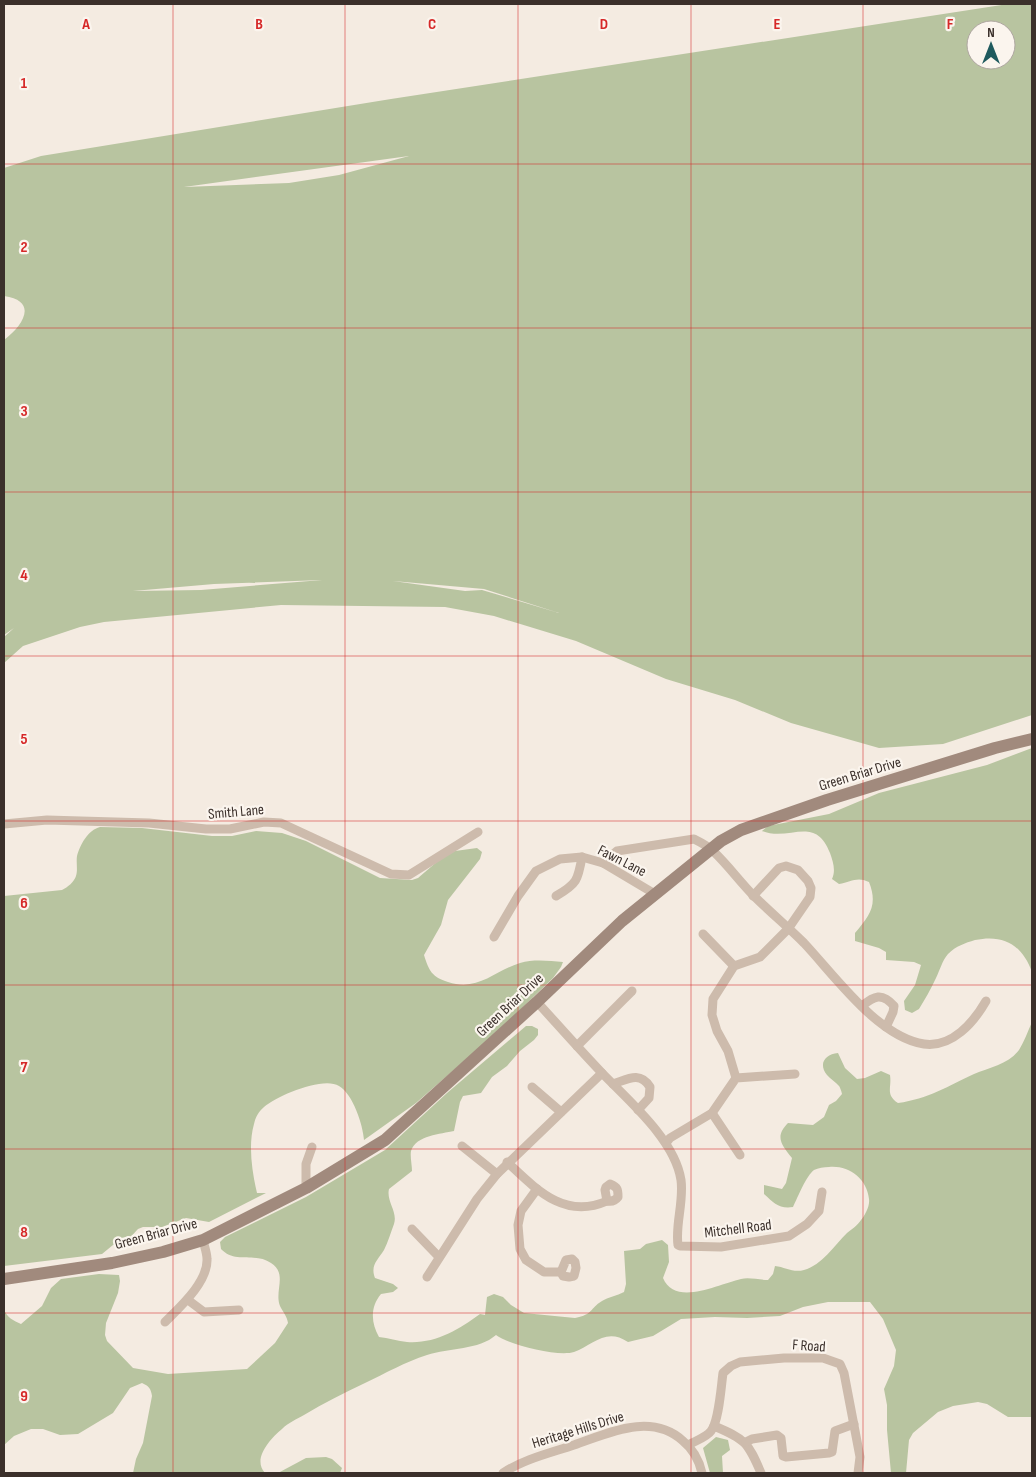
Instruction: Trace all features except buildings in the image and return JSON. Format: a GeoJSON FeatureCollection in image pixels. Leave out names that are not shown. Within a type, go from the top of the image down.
{"type":"FeatureCollection","features":[{"type":"Feature","properties":{"kind":"street","name":"Green Briar Drive"},"geometry":{"type":"LineString","coordinates":[[4,1279],[112,1263],[162,1252],[203,1240],[306,1188],[385,1140],[538,1002],[622,921],[722,841],[750,826],[827,800],[988,750],[1032,739]]}},
{"type":"Feature","properties":{"kind":"street","name":"Smith Lane"},"geometry":{"type":"LineString","coordinates":[[4,824],[47,820],[149,823],[206,829],[230,829],[264,822],[281,823],[391,874],[409,874],[478,832]]}},
{"type":"Feature","properties":{"kind":"street"},"geometry":{"type":"LineString","coordinates":[[603,863],[617,851],[694,838],[712,850],[754,896],[862,1006],[892,1032],[909,1040],[925,1044],[938,1044],[949,1039],[969,1026],[986,1001]]}},
{"type":"Feature","properties":{"kind":"street"},"geometry":{"type":"LineString","coordinates":[[556,896],[572,887],[579,874],[582,857]]}},
{"type":"Feature","properties":{"kind":"street","name":"Fawn Lane"},"geometry":{"type":"LineString","coordinates":[[494,937],[518,896],[536,871],[560,859],[582,857],[603,863],[655,894]]}},
{"type":"Feature","properties":{"kind":"street"},"geometry":{"type":"LineString","coordinates":[[736,1078],[728,1051],[717,1032],[712,1015],[713,999],[734,966],[760,957],[788,929],[810,897],[811,888],[808,881],[798,870],[786,866],[779,868],[754,896]]}},
{"type":"Feature","properties":{"kind":"street"},"geometry":{"type":"LineString","coordinates":[[703,934],[734,966]]}},
{"type":"Feature","properties":{"kind":"street"},"geometry":{"type":"LineString","coordinates":[[577,1046],[632,991]]}},
{"type":"Feature","properties":{"kind":"street"},"geometry":{"type":"LineString","coordinates":[[862,1006],[875,997],[889,1000],[894,1006],[886,1027]]}},
{"type":"Feature","properties":{"kind":"street","name":"Mitchell Road"},"geometry":{"type":"LineString","coordinates":[[538,1002],[638,1110],[669,1148],[681,1179],[682,1201],[678,1245],[721,1247],[789,1236],[807,1224],[819,1211],[822,1192]]}},
{"type":"Feature","properties":{"kind":"street"},"geometry":{"type":"LineString","coordinates":[[427,1277],[477,1199],[496,1174],[602,1073]]}},
{"type":"Feature","properties":{"kind":"street"},"geometry":{"type":"LineString","coordinates":[[736,1078],[795,1074]]}},
{"type":"Feature","properties":{"kind":"street"},"geometry":{"type":"LineString","coordinates":[[613,1084],[639,1077],[646,1080],[650,1086],[649,1098],[638,1110]]}},
{"type":"Feature","properties":{"kind":"street"},"geometry":{"type":"LineString","coordinates":[[666,1144],[670,1138],[712,1113],[736,1078]]}},
{"type":"Feature","properties":{"kind":"street"},"geometry":{"type":"LineString","coordinates":[[532,1087],[561,1112]]}},
{"type":"Feature","properties":{"kind":"street"},"geometry":{"type":"LineString","coordinates":[[712,1113],[740,1156]]}},
{"type":"Feature","properties":{"kind":"street"},"geometry":{"type":"LineString","coordinates":[[306,1188],[306,1164],[312,1146]]}},
{"type":"Feature","properties":{"kind":"street"},"geometry":{"type":"LineString","coordinates":[[462,1146],[496,1174]]}},
{"type":"Feature","properties":{"kind":"street"},"geometry":{"type":"LineString","coordinates":[[507,1162],[537,1189],[550,1198],[568,1206],[582,1208],[597,1206],[607,1201]]}},
{"type":"Feature","properties":{"kind":"street"},"geometry":{"type":"LineString","coordinates":[[537,1189],[522,1211],[520,1218],[518,1238],[520,1249],[526,1260],[544,1272],[561,1272]]}},
{"type":"Feature","properties":{"kind":"street"},"geometry":{"type":"LineString","coordinates":[[412,1229],[439,1257]]}},
{"type":"Feature","properties":{"kind":"street"},"geometry":{"type":"LineString","coordinates":[[165,1322],[188,1300],[202,1279],[208,1259],[203,1240]]}},
{"type":"Feature","properties":{"kind":"street"},"geometry":{"type":"LineString","coordinates":[[188,1300],[204,1312],[239,1310]]}},
{"type":"Feature","properties":{"kind":"street","name":"F Road"},"geometry":{"type":"LineString","coordinates":[[714,1426],[723,1374],[731,1366],[740,1362],[784,1358],[823,1358],[840,1364],[844,1373],[860,1457],[858,1473]]}},
{"type":"Feature","properties":{"kind":"street"},"geometry":{"type":"LineString","coordinates":[[746,1442],[752,1439],[777,1435],[782,1438],[783,1456],[829,1453],[832,1452],[835,1431],[854,1424]]}},
{"type":"Feature","properties":{"kind":"street","name":"Heritage Hills Drive"},"geometry":{"type":"LineString","coordinates":[[503,1473],[530,1459],[629,1427],[644,1425],[670,1431],[688,1445],[698,1459],[702,1473]]}},
{"type":"Feature","properties":{"kind":"street"},"geometry":{"type":"LineString","coordinates":[[688,1445],[710,1433],[714,1426],[738,1436],[746,1442],[761,1473]]}},
{"type":"Feature","properties":{"kind":"green space"},"geometry":{"type":"Polygon","coordinates":[[[1008,4],[1032,4],[1032,715],[943,744],[879,748],[791,723],[735,700],[666,679],[576,641],[494,616],[445,607],[281,605],[104,622],[80,627],[23,646],[4,663],[4,637],[14,628],[4,635],[4,340],[22,321],[24,308],[15,299],[4,296],[4,168],[41,156],[391,99],[1008,4]],[[409,156],[184,187],[289,183],[339,175],[409,156]],[[322,580],[214,584],[133,591],[201,590],[322,580]],[[393,581],[465,591],[482,590],[559,613],[484,589],[393,581]]]}},
{"type":"Feature","properties":{"kind":"green space"},"geometry":{"type":"Polygon","coordinates":[[[1032,748],[1032,972],[1023,955],[1011,944],[995,939],[975,940],[957,947],[948,954],[919,1009],[912,1013],[905,1010],[904,1001],[915,985],[921,965],[914,962],[886,960],[886,952],[855,941],[855,933],[865,921],[871,909],[873,897],[869,882],[857,879],[839,884],[832,879],[834,869],[830,853],[824,841],[817,835],[809,832],[772,834],[762,831],[768,826],[829,814],[879,793],[987,765],[1032,748]]]}},
{"type":"Feature","properties":{"kind":"green space"},"geometry":{"type":"Polygon","coordinates":[[[100,827],[142,828],[212,836],[232,836],[256,831],[282,833],[306,841],[380,878],[412,880],[418,878],[446,854],[477,848],[482,852],[480,859],[448,900],[441,925],[424,955],[432,973],[448,982],[468,984],[486,979],[520,963],[536,961],[563,962],[553,978],[496,1033],[416,1103],[364,1140],[362,1126],[353,1103],[339,1086],[322,1084],[300,1089],[270,1103],[256,1117],[252,1132],[251,1158],[257,1193],[266,1193],[209,1222],[186,1218],[162,1227],[143,1227],[138,1229],[125,1243],[113,1245],[102,1254],[4,1266],[4,896],[62,890],[76,876],[77,856],[82,843],[92,831],[100,827]]]}},
{"type":"Feature","properties":{"kind":"green space"},"geometry":{"type":"Polygon","coordinates":[[[1032,1022],[1032,1417],[1008,1417],[987,1404],[978,1402],[953,1406],[938,1412],[913,1433],[909,1440],[906,1473],[891,1473],[887,1430],[887,1405],[884,1389],[894,1366],[896,1350],[883,1319],[870,1302],[828,1302],[803,1307],[780,1316],[681,1319],[653,1336],[628,1342],[613,1336],[606,1337],[574,1352],[567,1353],[534,1349],[511,1343],[496,1335],[489,1340],[472,1346],[427,1355],[411,1361],[342,1394],[293,1421],[277,1433],[264,1450],[260,1462],[265,1473],[133,1473],[136,1459],[143,1443],[152,1396],[149,1388],[142,1383],[130,1388],[113,1413],[78,1434],[60,1435],[43,1429],[31,1429],[14,1436],[4,1445],[4,1309],[8,1316],[21,1324],[42,1306],[51,1288],[61,1279],[99,1274],[119,1275],[118,1293],[106,1323],[105,1335],[107,1341],[133,1368],[168,1374],[247,1369],[275,1343],[288,1323],[280,1306],[278,1294],[279,1272],[276,1267],[265,1260],[232,1256],[221,1249],[220,1242],[225,1237],[306,1197],[385,1150],[447,1093],[526,1026],[538,1029],[538,1035],[534,1040],[520,1051],[507,1066],[492,1077],[481,1093],[463,1096],[454,1131],[423,1138],[414,1146],[411,1151],[412,1171],[389,1189],[389,1198],[395,1220],[384,1250],[375,1263],[373,1270],[375,1278],[393,1284],[398,1288],[393,1292],[381,1294],[375,1304],[373,1321],[379,1337],[417,1342],[446,1335],[480,1314],[485,1315],[487,1297],[494,1294],[503,1297],[511,1305],[524,1313],[575,1318],[581,1316],[588,1313],[604,1300],[624,1292],[626,1284],[624,1251],[640,1249],[646,1244],[662,1240],[668,1245],[669,1262],[663,1278],[669,1287],[677,1291],[687,1292],[710,1289],[744,1278],[768,1280],[773,1274],[775,1266],[796,1271],[810,1268],[822,1260],[858,1224],[866,1213],[869,1202],[865,1185],[860,1179],[843,1168],[836,1167],[823,1167],[814,1170],[805,1182],[793,1207],[780,1206],[764,1194],[764,1185],[782,1189],[786,1183],[792,1158],[781,1141],[780,1137],[784,1128],[788,1123],[813,1125],[824,1117],[829,1105],[842,1094],[839,1086],[824,1071],[824,1060],[830,1055],[838,1053],[845,1068],[857,1079],[865,1078],[881,1071],[890,1075],[890,1094],[894,1100],[898,1103],[909,1101],[928,1095],[1010,1059],[1019,1050],[1032,1022]]]}},
{"type":"Feature","properties":{"kind":"green space"},"geometry":{"type":"Polygon","coordinates":[[[716,1437],[728,1440],[730,1450],[722,1456],[723,1473],[710,1473],[703,1448],[716,1437]]]}},
{"type":"Feature","properties":{"kind":"green space"},"geometry":{"type":"Polygon","coordinates":[[[326,1457],[332,1459],[342,1468],[340,1473],[278,1473],[306,1458],[326,1457]]]}}]}
